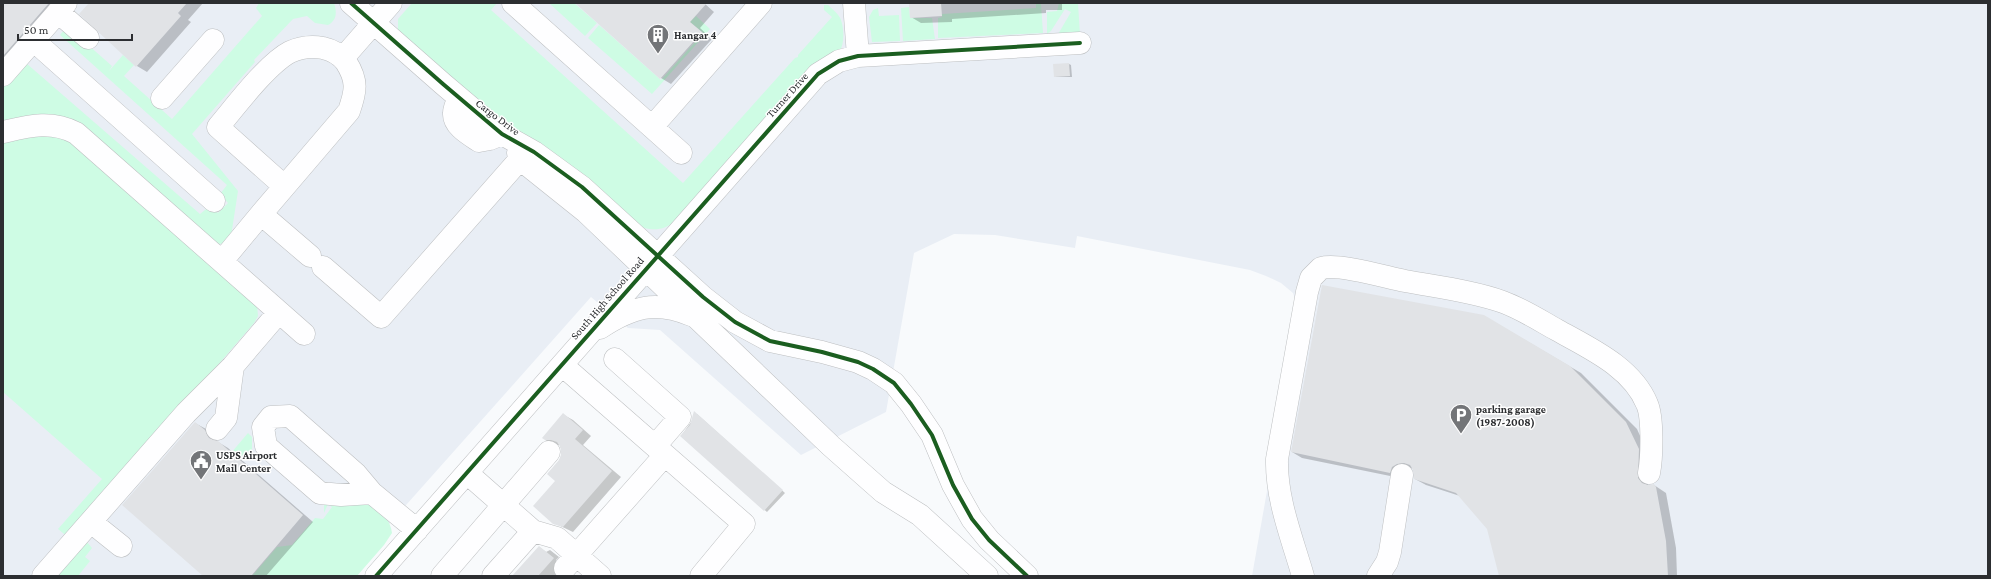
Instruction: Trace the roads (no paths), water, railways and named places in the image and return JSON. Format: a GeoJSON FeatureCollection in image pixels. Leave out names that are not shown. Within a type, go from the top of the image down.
{"type":"FeatureCollection","features":[{"type":"Feature","properties":{"kind":"street","name":"Cargo Drive"},"geometry":{"type":"LineString","coordinates":[[351,3],[502,134],[534,152],[582,187],[651,262]]}},
{"type":"Feature","properties":{"kind":"street"},"geometry":{"type":"LineString","coordinates":[[343,58],[391,3]]}},
{"type":"Feature","properties":{"kind":"street"},"geometry":{"type":"LineString","coordinates":[[514,3],[681,154]]}},
{"type":"Feature","properties":{"kind":"street"},"geometry":{"type":"LineString","coordinates":[[652,127],[761,3]]}},
{"type":"Feature","properties":{"kind":"street"},"geometry":{"type":"LineString","coordinates":[[850,7],[858,56]]}},
{"type":"Feature","properties":{"kind":"street"},"geometry":{"type":"LineString","coordinates":[[3,75],[62,8],[88,38]]}},
{"type":"Feature","properties":{"kind":"street"},"geometry":{"type":"LineString","coordinates":[[33,40],[214,200]]}},
{"type":"Feature","properties":{"kind":"street"},"geometry":{"type":"LineString","coordinates":[[162,98],[213,40]]}},
{"type":"Feature","properties":{"kind":"street","name":"Turner Drive"},"geometry":{"type":"LineString","coordinates":[[651,262],[818,74],[839,61],[858,56],[1080,43]]}},
{"type":"Feature","properties":{"kind":"street"},"geometry":{"type":"LineString","coordinates":[[222,261],[349,111],[355,94],[356,84],[351,70],[343,58],[331,50],[308,46],[290,52],[275,64],[247,93],[218,127],[284,186]]}},
{"type":"Feature","properties":{"kind":"street"},"geometry":{"type":"LineString","coordinates":[[3,132],[46,124],[58,126],[76,133],[304,334]]}},
{"type":"Feature","properties":{"kind":"street","name":"Cargo Drive"},"geometry":{"type":"LineString","coordinates":[[502,134],[526,164],[651,262]]}},
{"type":"Feature","properties":{"kind":"street"},"geometry":{"type":"LineString","coordinates":[[261,214],[381,317],[521,158]]}},
{"type":"Feature","properties":{"kind":"street","name":"South High School Road"},"geometry":{"type":"LineString","coordinates":[[651,262],[697,317],[831,446],[883,492],[920,515],[987,576]]}},
{"type":"Feature","properties":{"kind":"street","name":"South High School Road"},"geometry":{"type":"LineString","coordinates":[[376,576],[651,262]]}},
{"type":"Feature","properties":{"kind":"street","name":"South High School Road"},"geometry":{"type":"LineString","coordinates":[[651,262],[718,310],[770,341],[858,362],[873,369],[894,383],[911,404],[932,435],[953,485],[972,520],[1019,573]]}},
{"type":"Feature","properties":{"kind":"street"},"geometry":{"type":"LineString","coordinates":[[1303,576],[1280,498],[1276,478],[1277,459],[1307,292],[1311,278],[1318,269],[1326,267],[1354,271],[1476,295],[1502,302],[1524,311],[1595,352],[1612,363],[1628,377],[1641,392],[1648,405],[1652,459],[1649,473]]}},
{"type":"Feature","properties":{"kind":"street"},"geometry":{"type":"LineString","coordinates":[[583,340],[608,323],[635,310],[645,307],[663,306],[678,309],[697,317]]}},
{"type":"Feature","properties":{"kind":"street"},"geometry":{"type":"LineString","coordinates":[[43,576],[186,413],[234,366],[279,312]]}},
{"type":"Feature","properties":{"kind":"street"},"geometry":{"type":"LineString","coordinates":[[565,568],[660,450],[680,417],[614,359]]}},
{"type":"Feature","properties":{"kind":"street"},"geometry":{"type":"LineString","coordinates":[[562,365],[744,524],[701,576]]}},
{"type":"Feature","properties":{"kind":"street"},"geometry":{"type":"LineString","coordinates":[[217,428],[226,418],[234,366]]}},
{"type":"Feature","properties":{"kind":"street"},"geometry":{"type":"LineString","coordinates":[[1628,377],[1638,448]]}},
{"type":"Feature","properties":{"kind":"street"},"geometry":{"type":"LineString","coordinates":[[372,493],[341,495],[320,493],[266,446],[263,426],[271,417],[290,416],[356,474],[372,493],[417,530]]}},
{"type":"Feature","properties":{"kind":"street"},"geometry":{"type":"LineString","coordinates":[[442,576],[549,452]]}},
{"type":"Feature","properties":{"kind":"street"},"geometry":{"type":"LineString","coordinates":[[467,473],[533,531],[557,538],[565,568]]}},
{"type":"Feature","properties":{"kind":"street"},"geometry":{"type":"LineString","coordinates":[[1378,576],[1387,562],[1390,552],[1402,476]]}},
{"type":"Feature","properties":{"kind":"street"},"geometry":{"type":"LineString","coordinates":[[91,522],[121,546]]}},
{"type":"Feature","properties":{"kind":"street"},"geometry":{"type":"LineString","coordinates":[[493,576],[533,531]]}},
{"type":"Feature","properties":{"kind":"street"},"geometry":{"type":"LineString","coordinates":[[565,568],[600,576]]}},
{"type":"Feature","properties":{"kind":"place","name":"Hangar 4"},"geometry":{"type":"Point","coordinates":[658,54]}},
{"type":"Feature","properties":{"kind":"place","name":"parking garage (1987-2008)"},"geometry":{"type":"Point","coordinates":[1461,434]}},
{"type":"Feature","properties":{"kind":"place","name":"USPS Airport Mail Center"},"geometry":{"type":"Point","coordinates":[201,480]}}]}
